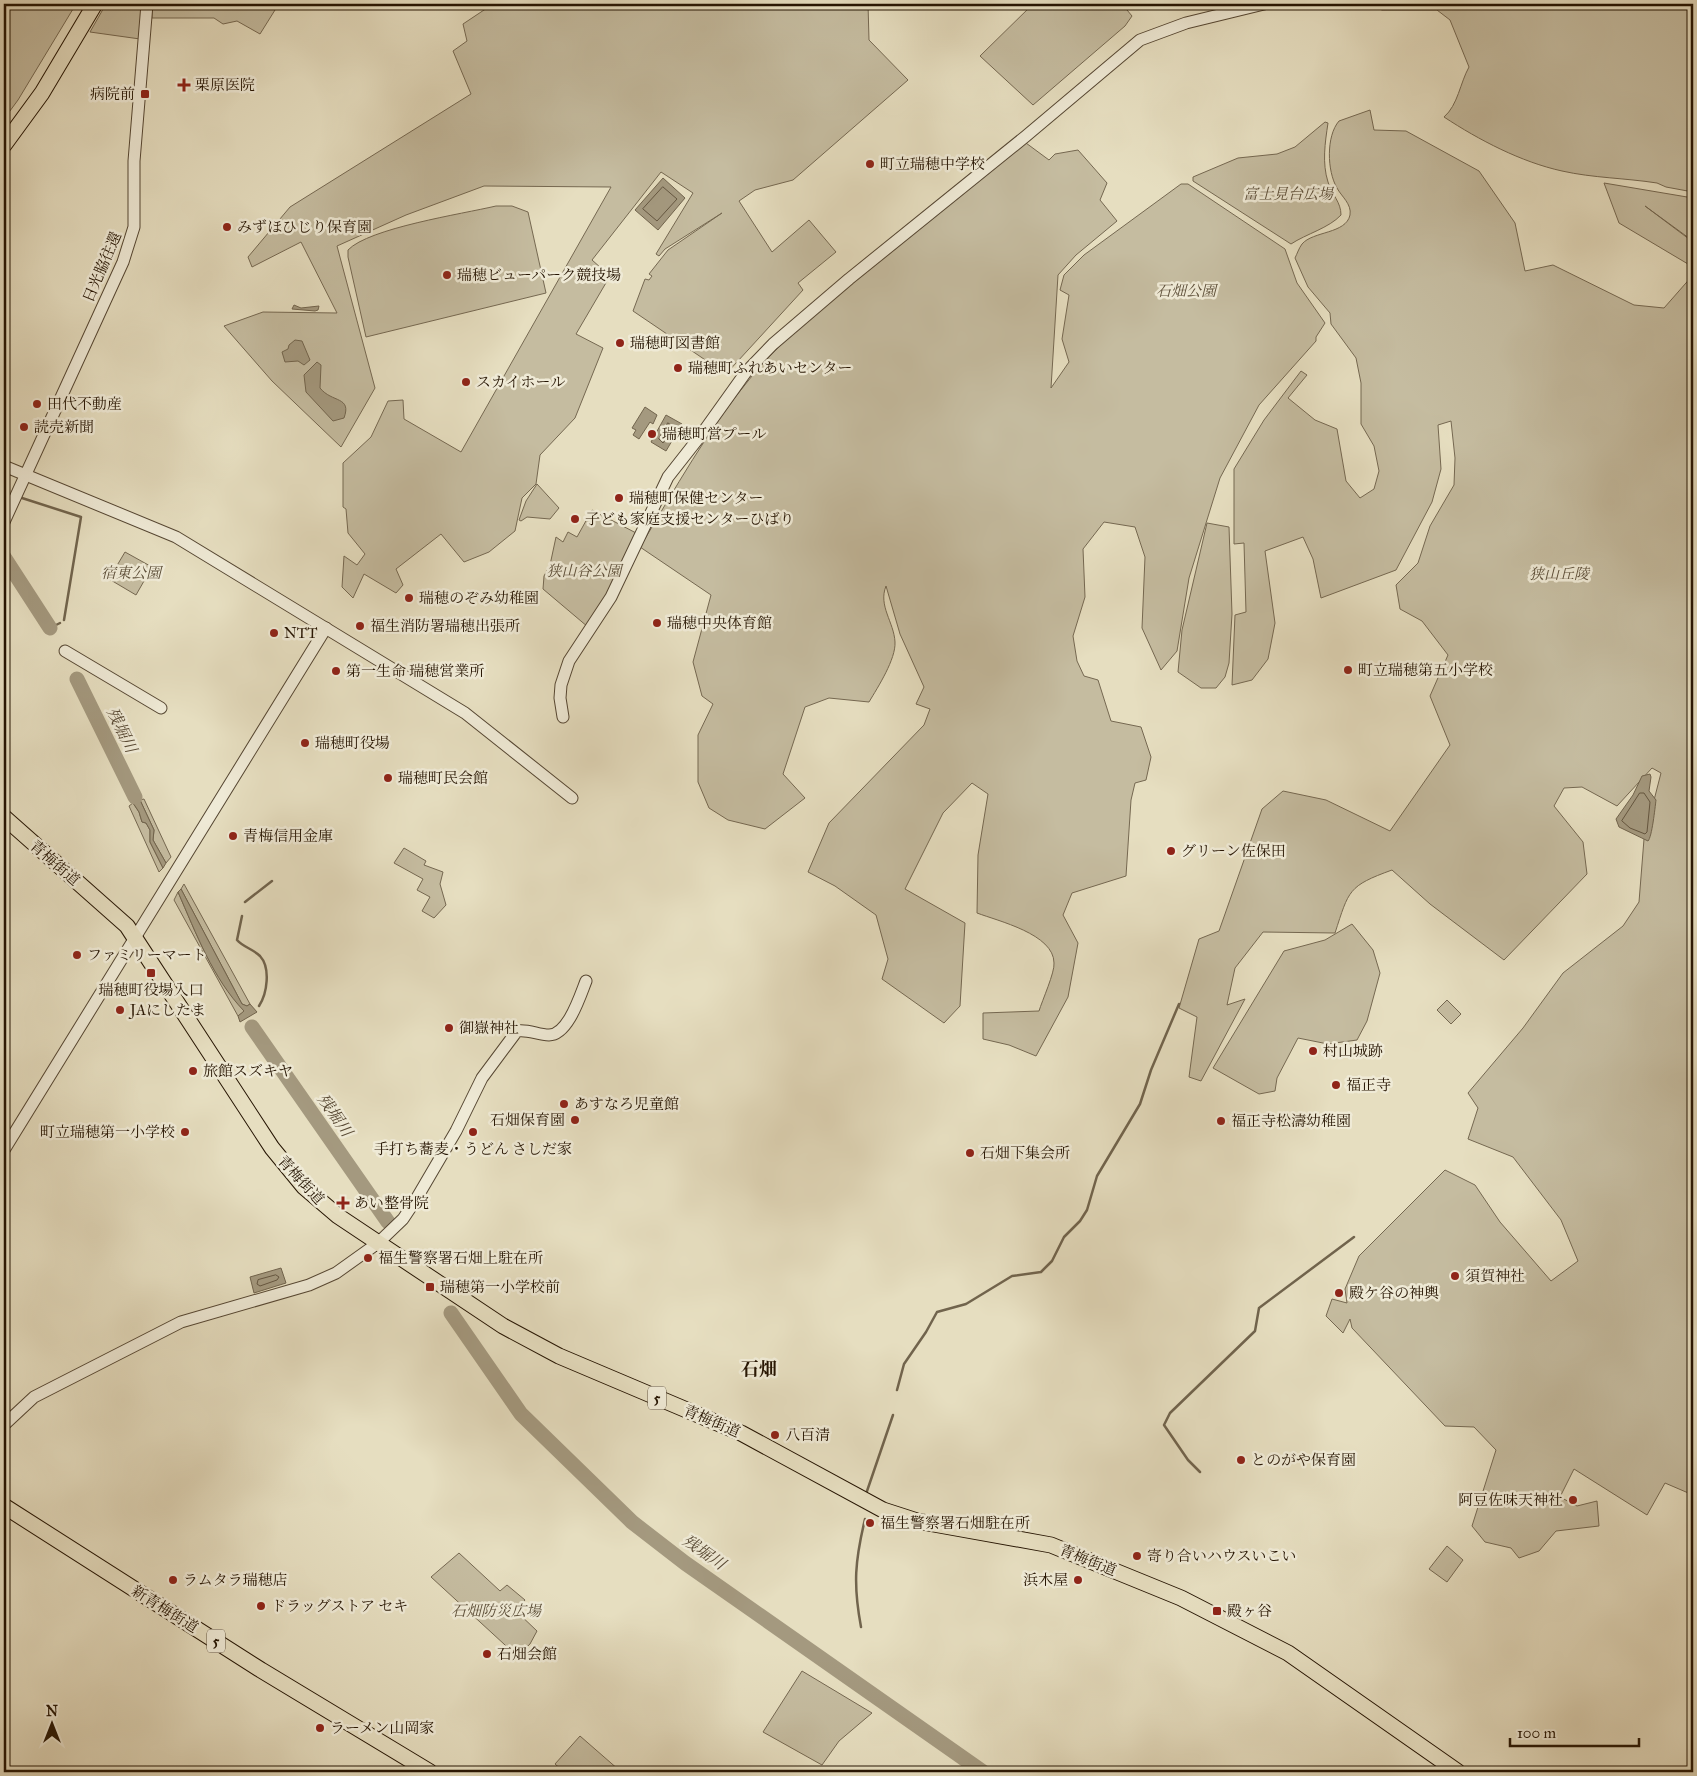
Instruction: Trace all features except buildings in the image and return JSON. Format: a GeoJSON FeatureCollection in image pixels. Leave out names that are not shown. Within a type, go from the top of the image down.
{"type":"FeatureCollection","features":[{"type":"Feature","properties":{"kind":"main road"},"geometry":{"type":"LineString","coordinates":[[4,146],[42,93],[95,4]]}},
{"type":"Feature","properties":{"kind":"main road","name":"青梅街道"},"geometry":{"type":"LineString","coordinates":[[4,818],[115,916],[135,937],[203,1045],[286,1168],[322,1204],[503,1326],[536,1345],[741,1433],[876,1507],[917,1521],[1045,1543],[1181,1598],[1288,1654],[1458,1772]]}},
{"type":"Feature","properties":{"kind":"main road","name":"新青梅街道"},"geometry":{"type":"LineString","coordinates":[[4,1506],[261,1670],[430,1772]]}},
{"type":"Feature","properties":{"kind":"street","name":"日光脇往還"},"geometry":{"type":"LineString","coordinates":[[4,522],[24,474],[123,262],[133,235],[133,170],[147,4]]}},
{"type":"Feature","properties":{"kind":"street"},"geometry":{"type":"LineString","coordinates":[[563,717],[560,698],[564,672],[569,660],[611,597],[668,477],[701,436],[746,372],[773,344],[849,279],[1026,136],[1140,40],[1186,23],[1264,4]]}},
{"type":"Feature","properties":{"kind":"street"},"geometry":{"type":"LineString","coordinates":[[4,466],[176,537],[465,713],[572,798]]}},
{"type":"Feature","properties":{"kind":"street"},"geometry":{"type":"LineString","coordinates":[[4,1150],[326,628]]}},
{"type":"Feature","properties":{"kind":"street"},"geometry":{"type":"LineString","coordinates":[[65,651],[162,708]]}},
{"type":"Feature","properties":{"kind":"street"},"geometry":{"type":"LineString","coordinates":[[4,1425],[34,1397],[181,1322],[309,1285],[336,1272],[378,1243],[402,1219],[415,1201],[456,1131],[482,1078],[501,1050],[517,1031],[549,1035],[559,1032],[571,1015],[586,981]]}},
{"type":"Feature","properties":{"kind":"green space"},"geometry":{"type":"Polygon","coordinates":[[[4,4],[76,4],[18,100],[4,119],[4,4]]]}},
{"type":"Feature","properties":{"kind":"green space"},"geometry":{"type":"Polygon","coordinates":[[[106,4],[144,4],[140,39],[90,32],[106,4]]]}},
{"type":"Feature","properties":{"kind":"green space"},"geometry":{"type":"Polygon","coordinates":[[[152,4],[270,4],[275,10],[260,34],[237,21],[223,24],[214,18],[152,18],[152,4]]]}},
{"type":"Feature","properties":{"kind":"green space"},"geometry":{"type":"Polygon","coordinates":[[[493,4],[868,4],[869,40],[908,80],[793,180],[755,190],[739,201],[772,252],[809,220],[836,252],[798,283],[803,290],[726,374],[633,311],[645,279],[649,280],[652,276],[649,274],[668,250],[722,213],[665,249],[659,256],[656,254],[693,193],[661,172],[592,260],[610,276],[576,334],[603,348],[575,418],[540,455],[536,484],[522,498],[515,531],[489,552],[464,562],[441,534],[396,569],[403,585],[396,593],[364,574],[353,598],[342,587],[344,556],[357,565],[365,554],[348,533],[346,509],[343,507],[343,463],[371,437],[388,401],[403,400],[404,419],[461,452],[611,187],[484,186],[406,215],[337,246],[375,388],[341,447],[272,381],[224,326],[263,312],[337,313],[301,242],[252,267],[248,257],[290,207],[471,94],[453,51],[467,41],[463,24],[493,4]]]}},
{"type":"Feature","properties":{"kind":"green space"},"geometry":{"type":"Polygon","coordinates":[[[1033,4],[1122,4],[1132,16],[1125,26],[1033,105],[980,56],[1033,4]]]}},
{"type":"Feature","properties":{"kind":"green space"},"geometry":{"type":"Polygon","coordinates":[[[1367,4],[1693,4],[1693,192],[1666,187],[1657,183],[1562,171],[1516,156],[1471,134],[1444,117],[1456,100],[1469,67],[1450,20],[1437,10],[1382,10],[1367,4]]]}},
{"type":"Feature","properties":{"kind":"green space","name":"狭山丘陵"},"geometry":{"type":"Polygon","coordinates":[[[1370,110],[1374,130],[1406,131],[1479,171],[1515,223],[1525,271],[1553,265],[1634,305],[1664,308],[1693,275],[1693,1495],[1665,1483],[1647,1515],[1574,1469],[1560,1497],[1577,1506],[1597,1501],[1599,1526],[1556,1531],[1539,1551],[1519,1558],[1511,1548],[1485,1542],[1472,1526],[1496,1450],[1474,1427],[1445,1426],[1352,1328],[1350,1319],[1343,1333],[1326,1316],[1332,1299],[1347,1303],[1345,1289],[1359,1256],[1445,1170],[1475,1185],[1500,1222],[1551,1281],[1578,1261],[1561,1220],[1513,1157],[1468,1139],[1478,1108],[1468,1093],[1523,1028],[1563,973],[1623,926],[1639,902],[1644,839],[1661,773],[1652,768],[1617,806],[1582,787],[1564,788],[1554,806],[1583,842],[1587,874],[1504,960],[1430,904],[1392,870],[1366,881],[1352,891],[1335,933],[1263,932],[1235,968],[1227,1005],[1245,999],[1201,1081],[1189,1077],[1197,1017],[1179,1008],[1199,939],[1219,931],[1262,809],[1283,791],[1326,800],[1390,831],[1450,745],[1430,696],[1448,655],[1422,621],[1400,609],[1396,585],[1418,563],[1430,526],[1454,485],[1455,458],[1451,421],[1438,425],[1441,469],[1432,502],[1396,570],[1321,598],[1313,559],[1303,537],[1265,551],[1275,623],[1268,659],[1252,680],[1232,685],[1235,615],[1246,612],[1244,543],[1234,544],[1234,469],[1264,420],[1301,371],[1307,375],[1288,398],[1315,420],[1337,429],[1346,481],[1360,498],[1374,489],[1379,471],[1374,446],[1361,424],[1361,383],[1356,358],[1331,324],[1330,313],[1308,287],[1295,258],[1302,244],[1307,240],[1336,229],[1347,221],[1350,211],[1346,200],[1337,188],[1331,172],[1330,144],[1335,127],[1339,121],[1370,110]]]}},
{"type":"Feature","properties":{"kind":"green space","name":"富士見台広場"},"geometry":{"type":"Polygon","coordinates":[[[1325,122],[1328,123],[1325,153],[1326,175],[1340,206],[1341,215],[1330,224],[1291,244],[1193,181],[1193,177],[1238,158],[1277,154],[1295,147],[1325,122]]]}},
{"type":"Feature","properties":{"kind":"green space","name":"石畑公園"},"geometry":{"type":"Polygon","coordinates":[[[1026,143],[1049,160],[1055,154],[1078,150],[1107,183],[1100,200],[1117,221],[1076,255],[1058,275],[1051,388],[1069,362],[1062,339],[1069,295],[1060,290],[1064,275],[1084,255],[1181,184],[1188,184],[1285,249],[1297,283],[1325,323],[1316,337],[1316,341],[1259,405],[1220,478],[1189,578],[1177,651],[1161,670],[1142,628],[1145,557],[1135,527],[1104,522],[1083,549],[1085,597],[1073,636],[1077,661],[1084,676],[1098,680],[1111,721],[1141,727],[1151,757],[1146,780],[1135,783],[1131,800],[1126,876],[1072,893],[1063,915],[1078,943],[1068,997],[1036,1056],[1009,1045],[983,1039],[983,1013],[1039,1011],[1054,967],[1052,953],[1045,944],[1023,930],[977,913],[978,855],[988,794],[972,783],[943,813],[905,889],[965,923],[960,1006],[944,1023],[882,979],[888,959],[876,915],[835,886],[808,872],[829,823],[924,725],[930,709],[916,704],[924,687],[900,634],[886,586],[884,593],[885,607],[894,635],[895,649],[886,673],[869,702],[829,698],[805,707],[783,774],[805,798],[765,829],[728,820],[709,808],[698,782],[698,735],[713,704],[702,696],[693,662],[711,595],[640,547],[721,417],[752,376],[774,352],[870,267],[1026,143]]]}},
{"type":"Feature","properties":{"kind":"green space"},"geometry":{"type":"Polygon","coordinates":[[[1604,183],[1693,198],[1693,241],[1645,206],[1693,242],[1693,267],[1619,223],[1604,183]]]}},
{"type":"Feature","properties":{"kind":"green space","name":"瑞穂ビューパーク競技場"},"geometry":{"type":"Polygon","coordinates":[[[496,206],[512,206],[528,212],[546,293],[366,337],[348,250],[359,242],[395,229],[496,206]]]}},
{"type":"Feature","properties":{"kind":"green space"},"geometry":{"type":"Polygon","coordinates":[[[537,484],[559,508],[550,519],[527,517],[521,521],[519,520],[526,501],[537,484]]]}},
{"type":"Feature","properties":{"kind":"green space","name":"狭山谷公園"},"geometry":{"type":"Polygon","coordinates":[[[592,510],[638,534],[609,596],[588,627],[543,589],[544,576],[550,565],[556,537],[563,542],[568,532],[577,537],[592,510]]]}},
{"type":"Feature","properties":{"kind":"green space"},"geometry":{"type":"Polygon","coordinates":[[[1207,523],[1229,527],[1232,614],[1229,663],[1225,677],[1216,688],[1201,688],[1178,672],[1182,630],[1207,523]]]}},
{"type":"Feature","properties":{"kind":"green space","name":"宿東公園"},"geometry":{"type":"Polygon","coordinates":[[[125,552],[152,567],[136,595],[109,579],[125,552]]]}},
{"type":"Feature","properties":{"kind":"green space"},"geometry":{"type":"Polygon","coordinates":[[[144,799],[171,857],[166,863],[153,840],[154,830],[140,800],[144,799]]]}},
{"type":"Feature","properties":{"kind":"green space"},"geometry":{"type":"Polygon","coordinates":[[[133,803],[139,812],[142,822],[146,823],[150,830],[150,842],[163,868],[159,872],[129,806],[133,803]]]}},
{"type":"Feature","properties":{"kind":"green space"},"geometry":{"type":"Polygon","coordinates":[[[404,848],[426,861],[424,865],[443,872],[440,884],[446,905],[434,918],[422,911],[430,897],[417,890],[423,879],[394,863],[404,848]]]}},
{"type":"Feature","properties":{"kind":"green space"},"geometry":{"type":"Polygon","coordinates":[[[184,884],[250,1004],[247,1006],[242,1004],[181,889],[184,884]]]}},
{"type":"Feature","properties":{"kind":"green space"},"geometry":{"type":"Polygon","coordinates":[[[178,892],[214,970],[245,1011],[238,1016],[174,900],[178,892]]]}},
{"type":"Feature","properties":{"kind":"green space"},"geometry":{"type":"Polygon","coordinates":[[[1352,924],[1373,950],[1380,973],[1367,1021],[1357,1040],[1328,1044],[1298,1038],[1277,1078],[1275,1091],[1259,1094],[1213,1068],[1284,951],[1325,940],[1352,924]]]}},
{"type":"Feature","properties":{"kind":"green space"},"geometry":{"type":"Polygon","coordinates":[[[1447,1000],[1461,1014],[1451,1024],[1437,1010],[1447,1000]]]}},
{"type":"Feature","properties":{"kind":"green space"},"geometry":{"type":"Polygon","coordinates":[[[1447,1546],[1463,1560],[1447,1582],[1429,1569],[1447,1546]]]}},
{"type":"Feature","properties":{"kind":"green space","name":"石畑防災広場"},"geometry":{"type":"Polygon","coordinates":[[[459,1553],[500,1591],[507,1585],[525,1600],[516,1611],[537,1631],[530,1644],[517,1656],[431,1577],[459,1553]]]}},
{"type":"Feature","properties":{"kind":"green space"},"geometry":{"type":"Polygon","coordinates":[[[802,1671],[872,1713],[839,1741],[822,1765],[763,1732],[802,1671]]]}},
{"type":"Feature","properties":{"kind":"green space"},"geometry":{"type":"Polygon","coordinates":[[[580,1736],[619,1770],[617,1772],[564,1772],[555,1764],[580,1736]]]}},
{"type":"Feature","properties":{"kind":"water"},"geometry":{"type":"Polygon","coordinates":[[[663,178],[685,198],[658,230],[635,210],[663,178]]]}},
{"type":"Feature","properties":{"kind":"water"},"geometry":{"type":"Polygon","coordinates":[[[294,305],[301,308],[319,306],[318,310],[315,311],[292,309],[294,305]]]}},
{"type":"Feature","properties":{"kind":"water"},"geometry":{"type":"Polygon","coordinates":[[[295,340],[302,341],[310,360],[304,365],[298,361],[285,362],[282,352],[288,349],[289,345],[295,340]]]}},
{"type":"Feature","properties":{"kind":"water"},"geometry":{"type":"Polygon","coordinates":[[[317,362],[321,365],[320,388],[343,403],[346,411],[344,418],[333,421],[306,392],[304,375],[317,362]]]}},
{"type":"Feature","properties":{"kind":"water"},"geometry":{"type":"Polygon","coordinates":[[[645,407],[657,415],[653,424],[650,422],[639,439],[633,435],[636,430],[632,428],[645,407]]]}},
{"type":"Feature","properties":{"kind":"water"},"geometry":{"type":"Polygon","coordinates":[[[666,415],[682,424],[666,451],[651,442],[666,415]]]}},
{"type":"Feature","properties":{"kind":"water"},"geometry":{"type":"Polygon","coordinates":[[[1650,774],[1649,791],[1656,800],[1648,841],[1619,827],[1616,819],[1633,795],[1642,776],[1650,774]]]}},
{"type":"Feature","properties":{"kind":"water"},"geometry":{"type":"Polygon","coordinates":[[[140,800],[154,830],[153,840],[166,863],[163,868],[150,842],[150,830],[146,823],[142,822],[139,812],[133,803],[140,800]]]}},
{"type":"Feature","properties":{"kind":"water"},"geometry":{"type":"Polygon","coordinates":[[[181,889],[242,1004],[247,1006],[250,1004],[257,1012],[240,1022],[238,1016],[244,1011],[223,985],[206,955],[178,892],[181,889]]]}},
{"type":"Feature","properties":{"kind":"water"},"geometry":{"type":"Polygon","coordinates":[[[281,1268],[286,1283],[254,1293],[250,1277],[281,1268]]]}},
{"type":"Feature","properties":{"kind":"waterway"},"geometry":{"type":"LineString","coordinates":[[22,498],[81,517],[64,620]]}},
{"type":"Feature","properties":{"kind":"waterway","name":"残堀川"},"geometry":{"type":"LineString","coordinates":[[4,557],[50,628]]}},
{"type":"Feature","properties":{"kind":"waterway"},"geometry":{"type":"LineString","coordinates":[[50,628],[60,623]]}},
{"type":"Feature","properties":{"kind":"waterway","name":"残堀川"},"geometry":{"type":"LineString","coordinates":[[77,679],[135,797]]}},
{"type":"Feature","properties":{"kind":"waterway"},"geometry":{"type":"LineString","coordinates":[[245,902],[272,881]]}},
{"type":"Feature","properties":{"kind":"waterway"},"geometry":{"type":"LineString","coordinates":[[242,916],[237,940],[260,956],[266,967],[266,988],[259,1006]]}},
{"type":"Feature","properties":{"kind":"waterway"},"geometry":{"type":"LineString","coordinates":[[897,1390],[904,1364],[937,1312],[966,1304],[1012,1276],[1041,1272],[1052,1261],[1064,1237],[1080,1221],[1087,1210],[1097,1176],[1140,1104],[1151,1070],[1179,1004]]}},
{"type":"Feature","properties":{"kind":"waterway","name":"残堀川"},"geometry":{"type":"LineString","coordinates":[[252,1027],[388,1222]]}},
{"type":"Feature","properties":{"kind":"waterway"},"geometry":{"type":"LineString","coordinates":[[1200,1472],[1188,1460],[1164,1425],[1170,1413],[1255,1331],[1259,1308],[1354,1237]]}},
{"type":"Feature","properties":{"kind":"waterway","name":"残堀川"},"geometry":{"type":"LineString","coordinates":[[451,1313],[521,1414],[632,1522],[685,1563],[983,1772]]}},
{"type":"Feature","properties":{"kind":"waterway"},"geometry":{"type":"LineString","coordinates":[[866,1494],[893,1415]]}},
{"type":"Feature","properties":{"kind":"waterway"},"geometry":{"type":"LineString","coordinates":[[861,1627],[856,1573],[865,1519]]}},
{"type":"Feature","properties":{"kind":"place","name":"栗原医院"},"geometry":{"type":"Point","coordinates":[184,85]}},
{"type":"Feature","properties":{"kind":"place","name":"病院前"},"geometry":{"type":"Point","coordinates":[145,94]}},
{"type":"Feature","properties":{"kind":"place","name":"町立瑞穂中学校"},"geometry":{"type":"Point","coordinates":[870,164]}},
{"type":"Feature","properties":{"kind":"place","name":"みずほひじり保育園"},"geometry":{"type":"Point","coordinates":[227,227]}},
{"type":"Feature","properties":{"kind":"place","name":"瑞穂ビューパーク競技場"},"geometry":{"type":"Point","coordinates":[447,275]}},
{"type":"Feature","properties":{"kind":"place","name":"瑞穂町図書館"},"geometry":{"type":"Point","coordinates":[620,343]}},
{"type":"Feature","properties":{"kind":"place","name":"瑞穂町ふれあいセンター"},"geometry":{"type":"Point","coordinates":[678,368]}},
{"type":"Feature","properties":{"kind":"place","name":"スカイホール"},"geometry":{"type":"Point","coordinates":[466,382]}},
{"type":"Feature","properties":{"kind":"place","name":"田代不動産"},"geometry":{"type":"Point","coordinates":[37,404]}},
{"type":"Feature","properties":{"kind":"place","name":"読売新聞"},"geometry":{"type":"Point","coordinates":[24,427]}},
{"type":"Feature","properties":{"kind":"place","name":"瑞穂町営プール"},"geometry":{"type":"Point","coordinates":[652,434]}},
{"type":"Feature","properties":{"kind":"place","name":"瑞穂町保健センター"},"geometry":{"type":"Point","coordinates":[619,498]}},
{"type":"Feature","properties":{"kind":"place","name":"子ども家庭支援センターひばり"},"geometry":{"type":"Point","coordinates":[575,519]}},
{"type":"Feature","properties":{"kind":"place","name":"瑞穂のぞみ幼稚園"},"geometry":{"type":"Point","coordinates":[409,598]}},
{"type":"Feature","properties":{"kind":"place","name":"瑞穂中央体育館"},"geometry":{"type":"Point","coordinates":[657,623]}},
{"type":"Feature","properties":{"kind":"place","name":"福生消防署瑞穂出張所"},"geometry":{"type":"Point","coordinates":[360,626]}},
{"type":"Feature","properties":{"kind":"place","name":"NTT"},"geometry":{"type":"Point","coordinates":[274,633]}},
{"type":"Feature","properties":{"kind":"place","name":"町立瑞穂第五小学校"},"geometry":{"type":"Point","coordinates":[1348,670]}},
{"type":"Feature","properties":{"kind":"place","name":"第一生命 瑞穂営業所"},"geometry":{"type":"Point","coordinates":[336,671]}},
{"type":"Feature","properties":{"kind":"place","name":"瑞穂町役場"},"geometry":{"type":"Point","coordinates":[305,743]}},
{"type":"Feature","properties":{"kind":"place","name":"瑞穂町民会館"},"geometry":{"type":"Point","coordinates":[388,778]}},
{"type":"Feature","properties":{"kind":"place","name":"青梅信用金庫"},"geometry":{"type":"Point","coordinates":[233,836]}},
{"type":"Feature","properties":{"kind":"place","name":"グリーン佐保田"},"geometry":{"type":"Point","coordinates":[1171,851]}},
{"type":"Feature","properties":{"kind":"place","name":"ファミリーマート"},"geometry":{"type":"Point","coordinates":[77,955]}},
{"type":"Feature","properties":{"kind":"place","name":"瑞穂町役場入口"},"geometry":{"type":"Point","coordinates":[151,973]}},
{"type":"Feature","properties":{"kind":"place","name":"JAにしたま"},"geometry":{"type":"Point","coordinates":[120,1010]}},
{"type":"Feature","properties":{"kind":"place","name":"御嶽神社"},"geometry":{"type":"Point","coordinates":[449,1028]}},
{"type":"Feature","properties":{"kind":"place","name":"村山城跡"},"geometry":{"type":"Point","coordinates":[1313,1051]}},
{"type":"Feature","properties":{"kind":"place","name":"旅館スズキヤ"},"geometry":{"type":"Point","coordinates":[193,1071]}},
{"type":"Feature","properties":{"kind":"place","name":"福正寺"},"geometry":{"type":"Point","coordinates":[1336,1085]}},
{"type":"Feature","properties":{"kind":"place","name":"あすなろ児童館"},"geometry":{"type":"Point","coordinates":[564,1104]}},
{"type":"Feature","properties":{"kind":"place","name":"石畑保育園"},"geometry":{"type":"Point","coordinates":[575,1120]}},
{"type":"Feature","properties":{"kind":"place","name":"福正寺松濤幼稚園"},"geometry":{"type":"Point","coordinates":[1221,1121]}},
{"type":"Feature","properties":{"kind":"place","name":"町立瑞穂第一小学校"},"geometry":{"type":"Point","coordinates":[185,1132]}},
{"type":"Feature","properties":{"kind":"place","name":"手打ち蕎麦・うどん さしだ家"},"geometry":{"type":"Point","coordinates":[473,1132]}},
{"type":"Feature","properties":{"kind":"place","name":"石畑下集会所"},"geometry":{"type":"Point","coordinates":[970,1153]}},
{"type":"Feature","properties":{"kind":"place","name":"あい整骨院"},"geometry":{"type":"Point","coordinates":[343,1203]}},
{"type":"Feature","properties":{"kind":"place","name":"福生警察署石畑上駐在所"},"geometry":{"type":"Point","coordinates":[368,1258]}},
{"type":"Feature","properties":{"kind":"place","name":"須賀神社"},"geometry":{"type":"Point","coordinates":[1455,1276]}},
{"type":"Feature","properties":{"kind":"place","name":"瑞穂第一小学校前"},"geometry":{"type":"Point","coordinates":[430,1287]}},
{"type":"Feature","properties":{"kind":"place","name":"殿ケ谷の神輿"},"geometry":{"type":"Point","coordinates":[1339,1293]}},
{"type":"Feature","properties":{"kind":"place","name":"八百清"},"geometry":{"type":"Point","coordinates":[775,1435]}},
{"type":"Feature","properties":{"kind":"place","name":"とのがや保育園"},"geometry":{"type":"Point","coordinates":[1241,1460]}},
{"type":"Feature","properties":{"kind":"place","name":"阿豆佐味天神社"},"geometry":{"type":"Point","coordinates":[1573,1500]}},
{"type":"Feature","properties":{"kind":"place","name":"福生警察署石畑駐在所"},"geometry":{"type":"Point","coordinates":[870,1523]}},
{"type":"Feature","properties":{"kind":"place","name":"寄り合いハウスいこい"},"geometry":{"type":"Point","coordinates":[1137,1556]}},
{"type":"Feature","properties":{"kind":"place","name":"ラムタラ瑞穂店"},"geometry":{"type":"Point","coordinates":[173,1580]}},
{"type":"Feature","properties":{"kind":"place","name":"浜木屋"},"geometry":{"type":"Point","coordinates":[1078,1580]}},
{"type":"Feature","properties":{"kind":"place","name":"ドラッグストア セキ"},"geometry":{"type":"Point","coordinates":[261,1606]}},
{"type":"Feature","properties":{"kind":"place","name":"殿ヶ谷"},"geometry":{"type":"Point","coordinates":[1217,1611]}},
{"type":"Feature","properties":{"kind":"place","name":"石畑会館"},"geometry":{"type":"Point","coordinates":[487,1654]}},
{"type":"Feature","properties":{"kind":"place","name":"ラーメン山岡家"},"geometry":{"type":"Point","coordinates":[320,1728]}},
{"type":"Feature","properties":{"kind":"district","name":"石畑"},"geometry":{"type":"Point","coordinates":[759,1369]}}]}
